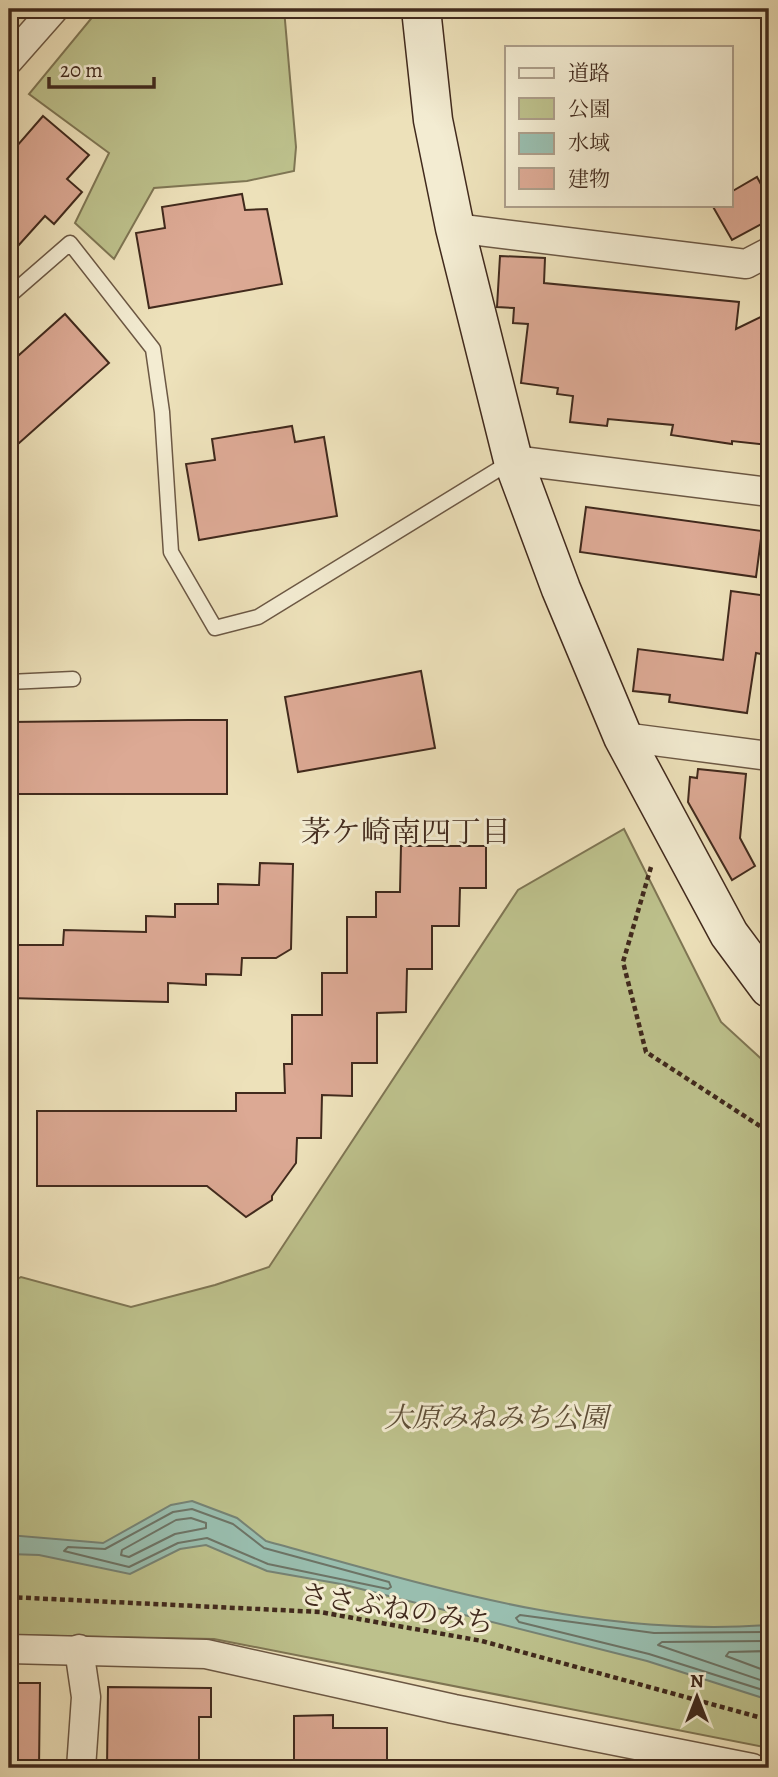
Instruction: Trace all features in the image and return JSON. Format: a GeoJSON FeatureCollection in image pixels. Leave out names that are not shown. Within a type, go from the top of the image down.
{"type":"FeatureCollection","features":[{"type":"Feature","properties":{"kind":"street"},"geometry":{"type":"LineString","coordinates":[[9,60],[54,9]]}},
{"type":"Feature","properties":{"kind":"street"},"geometry":{"type":"LineString","coordinates":[[421,9],[433,120],[455,228],[513,460],[561,589],[623,737],[729,934],[769,988]]}},
{"type":"Feature","properties":{"kind":"street"},"geometry":{"type":"LineString","coordinates":[[455,228],[747,264],[769,252]]}},
{"type":"Feature","properties":{"kind":"street"},"geometry":{"type":"LineString","coordinates":[[513,460],[769,492]]}},
{"type":"Feature","properties":{"kind":"street"},"geometry":{"type":"LineString","coordinates":[[623,737],[769,756]]}},
{"type":"Feature","properties":{"kind":"street"},"geometry":{"type":"LineString","coordinates":[[9,1649],[206,1654],[454,1709],[752,1768]]}},
{"type":"Feature","properties":{"kind":"street"},"geometry":{"type":"LineString","coordinates":[[79,1649],[86,1697],[81,1768]]}},
{"type":"Feature","properties":{"kind":"lane"},"geometry":{"type":"LineString","coordinates":[[9,296],[70,243],[153,349],[162,412],[172,552],[215,628],[258,617],[513,460]]}},
{"type":"Feature","properties":{"kind":"lane"},"geometry":{"type":"LineString","coordinates":[[9,682],[73,679]]}},
{"type":"Feature","properties":{"kind":"path"},"geometry":{"type":"LineString","coordinates":[[653,859],[623,962],[646,1052],[769,1132]]}},
{"type":"Feature","properties":{"kind":"path","name":"ささぶねのみち"},"geometry":{"type":"LineString","coordinates":[[9,1597],[320,1612],[482,1641],[769,1720]]}},
{"type":"Feature","properties":{"kind":"green space"},"geometry":{"type":"Polygon","coordinates":[[[99,9],[284,9],[296,147],[294,171],[247,181],[154,188],[114,259],[75,223],[109,153],[29,94],[99,9]]]}},
{"type":"Feature","properties":{"kind":"green space","name":"大原みねみち公園"},"geometry":{"type":"Polygon","coordinates":[[[624,829],[721,1022],[769,1066],[769,1748],[214,1639],[9,1635],[9,1284],[21,1277],[131,1307],[215,1285],[269,1267],[518,890],[624,829]]]}},
{"type":"Feature","properties":{"kind":"water"},"geometry":{"type":"Polygon","coordinates":[[[192,1501],[237,1518],[266,1541],[514,1605],[640,1624],[704,1627],[769,1625],[769,1700],[647,1661],[341,1584],[267,1571],[206,1545],[180,1549],[130,1574],[39,1555],[9,1554],[9,1535],[103,1543],[171,1505],[192,1501]]]}},
{"type":"Feature","properties":{"kind":"building"},"geometry":{"type":"Polygon","coordinates":[[[43,116],[89,155],[67,179],[82,192],[54,224],[45,216],[9,256],[9,155],[43,116]]]}},
{"type":"Feature","properties":{"kind":"building"},"geometry":{"type":"Polygon","coordinates":[[[757,177],[769,199],[769,220],[732,240],[713,206],[732,206],[732,191],[757,177]]]}},
{"type":"Feature","properties":{"kind":"building"},"geometry":{"type":"Polygon","coordinates":[[[242,194],[245,210],[267,209],[282,284],[149,308],[136,233],[165,228],[162,207],[242,194]]]}},
{"type":"Feature","properties":{"kind":"building"},"geometry":{"type":"Polygon","coordinates":[[[500,256],[545,258],[544,283],[739,302],[736,329],[769,313],[769,445],[732,441],[732,444],[671,435],[673,425],[608,419],[607,426],[570,422],[573,396],[557,394],[558,388],[521,383],[528,324],[513,323],[514,308],[497,307],[500,256]]]}},
{"type":"Feature","properties":{"kind":"building"},"geometry":{"type":"Polygon","coordinates":[[[65,314],[109,363],[9,452],[9,364],[65,314]]]}},
{"type":"Feature","properties":{"kind":"building"},"geometry":{"type":"Polygon","coordinates":[[[292,426],[295,442],[324,437],[337,516],[199,540],[186,464],[215,460],[212,439],[292,426]]]}},
{"type":"Feature","properties":{"kind":"building"},"geometry":{"type":"Polygon","coordinates":[[[586,507],[762,531],[756,577],[580,552],[586,507]]]}},
{"type":"Feature","properties":{"kind":"building"},"geometry":{"type":"Polygon","coordinates":[[[731,591],[768,596],[761,654],[756,653],[747,713],[669,702],[670,695],[633,691],[638,649],[723,660],[731,591]]]}},
{"type":"Feature","properties":{"kind":"building"},"geometry":{"type":"Polygon","coordinates":[[[421,671],[435,748],[298,772],[285,697],[421,671]]]}},
{"type":"Feature","properties":{"kind":"building"},"geometry":{"type":"Polygon","coordinates":[[[227,720],[227,794],[9,794],[9,722],[227,720]]]}},
{"type":"Feature","properties":{"kind":"building"},"geometry":{"type":"Polygon","coordinates":[[[698,769],[746,774],[740,838],[755,866],[732,880],[688,802],[690,777],[697,778],[698,769]]]}},
{"type":"Feature","properties":{"kind":"building"},"geometry":{"type":"Polygon","coordinates":[[[401,846],[486,846],[486,888],[460,888],[459,926],[432,926],[432,969],[407,969],[406,1012],[377,1013],[377,1063],[352,1063],[352,1096],[322,1095],[321,1138],[297,1138],[296,1163],[272,1196],[272,1200],[246,1217],[207,1186],[37,1186],[37,1111],[236,1111],[236,1093],[285,1093],[284,1064],[292,1064],[292,1015],[322,1015],[322,973],[347,973],[347,917],[376,917],[376,892],[400,892],[401,846]]]}},
{"type":"Feature","properties":{"kind":"building"},"geometry":{"type":"Polygon","coordinates":[[[260,863],[293,864],[291,949],[276,958],[242,958],[241,975],[206,974],[206,985],[168,983],[168,1002],[9,998],[9,945],[63,945],[64,930],[146,932],[146,916],[175,917],[175,904],[218,904],[218,884],[259,885],[260,863]]]}},
{"type":"Feature","properties":{"kind":"building"},"geometry":{"type":"Polygon","coordinates":[[[9,1683],[40,1683],[39,1768],[9,1768],[9,1683]]]}},
{"type":"Feature","properties":{"kind":"building"},"geometry":{"type":"Polygon","coordinates":[[[108,1687],[211,1688],[211,1717],[199,1717],[199,1768],[107,1768],[108,1687]]]}},
{"type":"Feature","properties":{"kind":"building"},"geometry":{"type":"Polygon","coordinates":[[[333,1715],[333,1728],[387,1728],[387,1768],[294,1768],[294,1716],[333,1715]]]}},
{"type":"Feature","properties":{"kind":"district","name":"茅ケ崎南四丁目"},"geometry":{"type":"Point","coordinates":[406,832]}}]}
